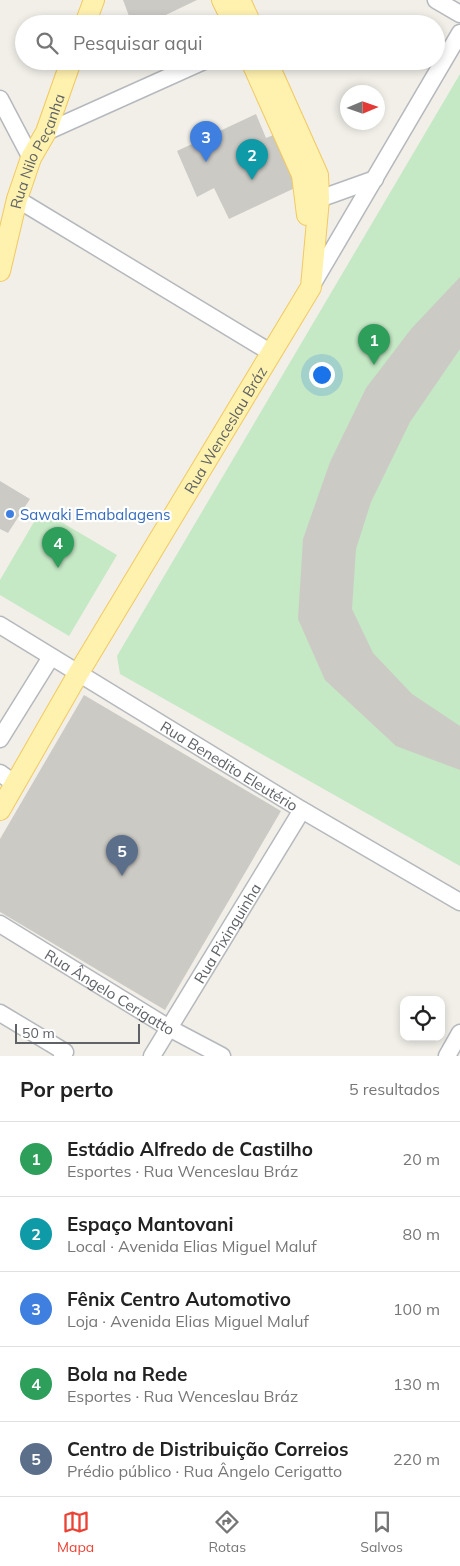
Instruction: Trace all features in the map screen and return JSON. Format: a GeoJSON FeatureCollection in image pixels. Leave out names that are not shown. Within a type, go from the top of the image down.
{"type":"FeatureCollection","features":[{"type":"Feature","properties":{"kind":"main road"},"geometry":{"type":"LineString","coordinates":[[88,15],[94,0]]}},
{"type":"Feature","properties":{"kind":"main road","name":"Rua Nilo Peçanha"},"geometry":{"type":"LineString","coordinates":[[0,271],[18,199],[31,158],[46,132],[68,70]]}},
{"type":"Feature","properties":{"kind":"main road"},"geometry":{"type":"LineString","coordinates":[[255,70],[313,200]]}},
{"type":"Feature","properties":{"kind":"main road"},"geometry":{"type":"LineString","coordinates":[[271,70],[318,175],[313,200],[311,287]]}},
{"type":"Feature","properties":{"kind":"main road","name":"Rua Wenceslau Bráz"},"geometry":{"type":"LineString","coordinates":[[0,810],[8,778],[78,674],[270,352],[311,287]]}},
{"type":"Feature","properties":{"kind":"street"},"geometry":{"type":"LineString","coordinates":[[436,0],[460,14]]}},
{"type":"Feature","properties":{"kind":"street","name":"Rua Wenceslau Bráz"},"geometry":{"type":"LineString","coordinates":[[445,59],[460,33]]}},
{"type":"Feature","properties":{"kind":"street"},"geometry":{"type":"LineString","coordinates":[[46,132],[184,70]]}},
{"type":"Feature","properties":{"kind":"street","name":"Rua Wenceslau Bráz"},"geometry":{"type":"LineString","coordinates":[[311,287],[438,70]]}},
{"type":"Feature","properties":{"kind":"street"},"geometry":{"type":"LineString","coordinates":[[0,99],[31,158]]}},
{"type":"Feature","properties":{"kind":"street"},"geometry":{"type":"LineString","coordinates":[[313,200],[375,179]]}},
{"type":"Feature","properties":{"kind":"street"},"geometry":{"type":"LineString","coordinates":[[18,199],[270,352]]}},
{"type":"Feature","properties":{"kind":"street","name":"Rua Benedito Eleutério"},"geometry":{"type":"LineString","coordinates":[[0,625],[302,810],[460,902]]}},
{"type":"Feature","properties":{"kind":"street"},"geometry":{"type":"LineString","coordinates":[[0,739],[51,658]]}},
{"type":"Feature","properties":{"kind":"street","name":"Rua Pixinguinha"},"geometry":{"type":"LineString","coordinates":[[152,1056],[302,810]]}},
{"type":"Feature","properties":{"kind":"street","name":"Rua Ângelo Cerigatto"},"geometry":{"type":"LineString","coordinates":[[0,924],[169,1028],[222,1056]]}},
{"type":"Feature","properties":{"kind":"street"},"geometry":{"type":"LineString","coordinates":[[0,1013],[65,1052],[62,1056]]}},
{"type":"Feature","properties":{"kind":"street"},"geometry":{"type":"LineString","coordinates":[[447,1056],[460,1033]]}},
{"type":"Feature","properties":{"kind":"green space"},"geometry":{"type":"Polygon","coordinates":[[[460,74],[460,866],[120,674],[117,656],[460,74]]]}},
{"type":"Feature","properties":{"kind":"green space"},"geometry":{"type":"Polygon","coordinates":[[[41,510],[117,555],[69,636],[0,595],[0,580],[41,510]]]}},
{"type":"Feature","properties":{"kind":"building"},"geometry":{"type":"Polygon","coordinates":[[[123,0],[197,0],[166,15],[129,15],[123,0]]]}},
{"type":"Feature","properties":{"kind":"building"},"geometry":{"type":"Polygon","coordinates":[[[256,114],[266,138],[276,134],[297,187],[229,219],[214,188],[197,197],[177,151],[256,114]]]}},
{"type":"Feature","properties":{"kind":"building"},"geometry":{"type":"Polygon","coordinates":[[[460,277],[460,349],[410,422],[371,502],[356,549],[352,609],[373,653],[412,694],[460,726],[460,770],[396,746],[325,680],[298,619],[303,539],[330,462],[366,388],[411,329],[460,277]]]}},
{"type":"Feature","properties":{"kind":"building","name":"Sawaki Emabalagens"},"geometry":{"type":"Polygon","coordinates":[[[0,481],[30,499],[8,533],[0,529],[0,481]]]}},
{"type":"Feature","properties":{"kind":"building"},"geometry":{"type":"Polygon","coordinates":[[[84,695],[281,811],[165,1010],[0,912],[0,839],[84,695]]]}},
{"type":"Feature","properties":{"kind":"place","name":"Fênix Centro Automotivo"},"geometry":{"type":"Point","coordinates":[206,162]}},
{"type":"Feature","properties":{"kind":"place","name":"Espaço Mantovani"},"geometry":{"type":"Point","coordinates":[252,180]}},
{"type":"Feature","properties":{"kind":"place","name":"Estádio Alfredo de Castilho"},"geometry":{"type":"Point","coordinates":[374,365]}},
{"type":"Feature","properties":{"kind":"place","name":"Sawaki Emabalagens"},"geometry":{"type":"Point","coordinates":[10,514]}},
{"type":"Feature","properties":{"kind":"place","name":"Bola na Rede"},"geometry":{"type":"Point","coordinates":[58,568]}},
{"type":"Feature","properties":{"kind":"place","name":"Centro de Distribuição Correios"},"geometry":{"type":"Point","coordinates":[122,876]}}]}
